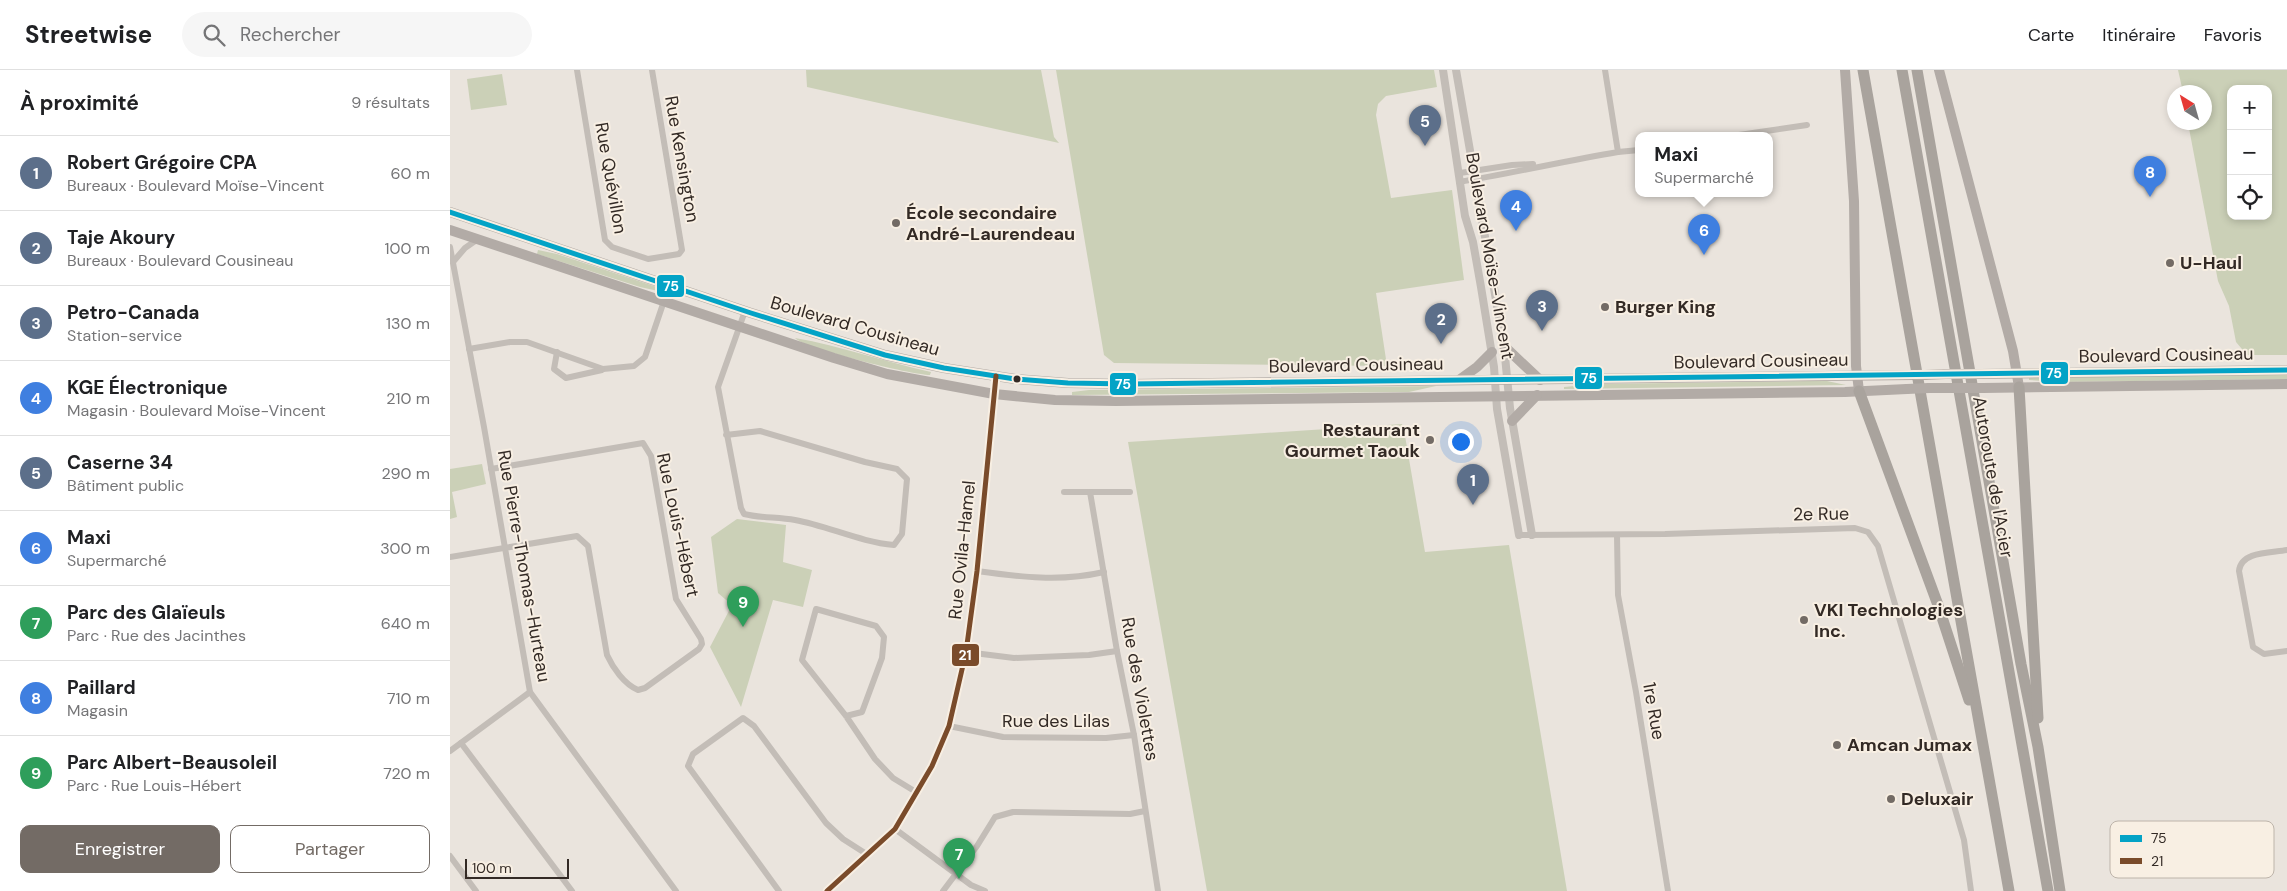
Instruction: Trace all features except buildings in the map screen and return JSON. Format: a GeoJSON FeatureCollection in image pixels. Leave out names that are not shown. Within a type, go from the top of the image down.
{"type":"FeatureCollection","features":[{"type":"Feature","properties":{"kind":"highway"},"geometry":{"type":"LineString","coordinates":[[1863,70],[2009,891]]}},
{"type":"Feature","properties":{"kind":"highway","name":"Autoroute de l'Acier"},"geometry":{"type":"LineString","coordinates":[[1902,70],[2048,891]]}},
{"type":"Feature","properties":{"kind":"highway"},"geometry":{"type":"LineString","coordinates":[[1917,70],[2021,664],[2038,747],[2060,891]]}},
{"type":"Feature","properties":{"kind":"highway"},"geometry":{"type":"LineString","coordinates":[[2019,387],[2037,685],[2038,747]]}},
{"type":"Feature","properties":{"kind":"highway"},"geometry":{"type":"LineString","coordinates":[[1859,391],[1938,605],[1982,740]]}},
{"type":"Feature","properties":{"kind":"main road"},"geometry":{"type":"LineString","coordinates":[[1845,70],[1854,201],[1857,376],[1859,391]]}},
{"type":"Feature","properties":{"kind":"main road"},"geometry":{"type":"LineString","coordinates":[[1939,70],[2018,373],[2019,387]]}},
{"type":"Feature","properties":{"kind":"main road","name":"Boulevard Cousineau"},"geometry":{"type":"LineString","coordinates":[[450,212],[745,311],[885,355],[932,366],[996,376],[1046,381],[1106,384],[1507,381],[2287,370]]}},
{"type":"Feature","properties":{"kind":"main road","name":"Boulevard Cousineau"},"geometry":{"type":"LineString","coordinates":[[450,230],[739,327],[888,374],[994,394],[1055,400],[1508,396],[2287,384]]}},
{"type":"Feature","properties":{"kind":"main road"},"geometry":{"type":"LineString","coordinates":[[1504,346],[1540,380]]}},
{"type":"Feature","properties":{"kind":"main road"},"geometry":{"type":"LineString","coordinates":[[1460,380],[1475,369],[1492,352]]}},
{"type":"Feature","properties":{"kind":"main road"},"geometry":{"type":"LineString","coordinates":[[1512,421],[1537,395]]}},
{"type":"Feature","properties":{"kind":"street","name":"Rue Quévillon"},"geometry":{"type":"LineString","coordinates":[[577,70],[605,240],[612,247],[648,259],[681,253]]}},
{"type":"Feature","properties":{"kind":"street","name":"Rue Kensington"},"geometry":{"type":"LineString","coordinates":[[652,70],[682,246],[681,253]]}},
{"type":"Feature","properties":{"kind":"street","name":"Boulevard Moïse-Vincent"},"geometry":{"type":"LineString","coordinates":[[1442,70],[1460,173],[1459,182],[1465,216],[1474,246],[1492,352],[1496,396],[1519,535]]}},
{"type":"Feature","properties":{"kind":"street","name":"Boulevard Moïse-Vincent"},"geometry":{"type":"LineString","coordinates":[[1456,70],[1504,346],[1508,396],[1532,535]]}},
{"type":"Feature","properties":{"kind":"street"},"geometry":{"type":"LineString","coordinates":[[1605,70],[1618,152]]}},
{"type":"Feature","properties":{"kind":"street"},"geometry":{"type":"LineString","coordinates":[[1759,132],[1807,125]]}},
{"type":"Feature","properties":{"kind":"street"},"geometry":{"type":"LineString","coordinates":[[1459,182],[1474,175],[1512,165],[1544,164],[1635,150]]}},
{"type":"Feature","properties":{"kind":"street"},"geometry":{"type":"LineString","coordinates":[[1460,173],[1474,175]]}},
{"type":"Feature","properties":{"kind":"street"},"geometry":{"type":"LineString","coordinates":[[453,262],[465,248],[478,239]]}},
{"type":"Feature","properties":{"kind":"street","name":"Rue Pierre-Thomas-Hurteau"},"geometry":{"type":"LineString","coordinates":[[450,248],[530,692],[676,891]]}},
{"type":"Feature","properties":{"kind":"street"},"geometry":{"type":"LineString","coordinates":[[557,352],[554,369],[566,378],[603,369],[634,366],[645,357],[664,301]]}},
{"type":"Feature","properties":{"kind":"street"},"geometry":{"type":"LineString","coordinates":[[726,435],[760,431],[865,462],[898,469],[907,479],[902,534],[894,545],[874,543],[832,529],[794,520],[744,514],[740,508],[726,435],[718,388],[745,311]]}},
{"type":"Feature","properties":{"kind":"street"},"geometry":{"type":"LineString","coordinates":[[469,349],[527,342],[603,369]]}},
{"type":"Feature","properties":{"kind":"street","name":"Rue Ovila-Hamel"},"geometry":{"type":"LineString","coordinates":[[827,891],[895,829],[932,766],[949,726],[966,652],[977,572],[996,376]]}},
{"type":"Feature","properties":{"kind":"street","name":"Rue Louis-Hébert"},"geometry":{"type":"LineString","coordinates":[[491,469],[643,443],[651,456],[676,599],[701,639],[702,644],[699,649],[645,688],[638,690],[629,687],[611,664],[607,655],[588,546],[583,540],[577,536],[505,548]]}},
{"type":"Feature","properties":{"kind":"street"},"geometry":{"type":"LineString","coordinates":[[1064,492],[1130,492]]}},
{"type":"Feature","properties":{"kind":"street","name":"Rue des Violettes"},"geometry":{"type":"LineString","coordinates":[[1090,492],[1117,651],[1134,734],[1158,891]]}},
{"type":"Feature","properties":{"kind":"street","name":"2e Rue"},"geometry":{"type":"LineString","coordinates":[[1519,535],[1617,535],[1854,528],[1868,532],[1878,546],[1961,830],[1971,891]]}},
{"type":"Feature","properties":{"kind":"street","name":"1re Rue"},"geometry":{"type":"LineString","coordinates":[[1617,535],[1616,571],[1619,601],[1636,692],[1668,891]]}},
{"type":"Feature","properties":{"kind":"street"},"geometry":{"type":"LineString","coordinates":[[450,557],[505,548]]}},
{"type":"Feature","properties":{"kind":"street"},"geometry":{"type":"LineString","coordinates":[[2287,550],[2247,558],[2242,562],[2239,571],[2253,647],[2264,654],[2287,651]]}},
{"type":"Feature","properties":{"kind":"street"},"geometry":{"type":"LineString","coordinates":[[977,572],[1040,579],[1083,577],[1104,572]]}},
{"type":"Feature","properties":{"kind":"street"},"geometry":{"type":"LineString","coordinates":[[846,716],[862,712],[882,658],[884,638],[876,626],[816,608],[802,660],[846,716],[875,759],[893,778],[916,792]]}},
{"type":"Feature","properties":{"kind":"street"},"geometry":{"type":"LineString","coordinates":[[966,652],[1014,658],[1090,656],[1117,651]]}},
{"type":"Feature","properties":{"kind":"street"},"geometry":{"type":"LineString","coordinates":[[450,751],[530,692]]}},
{"type":"Feature","properties":{"kind":"street"},"geometry":{"type":"LineString","coordinates":[[779,891],[688,766],[693,754],[743,718],[754,726],[826,824],[843,839],[868,855]]}},
{"type":"Feature","properties":{"kind":"street","name":"Rue des Lilas"},"geometry":{"type":"LineString","coordinates":[[949,726],[1003,737],[1106,738],[1134,734]]}},
{"type":"Feature","properties":{"kind":"street"},"geometry":{"type":"LineString","coordinates":[[461,743],[572,891]]}},
{"type":"Feature","properties":{"kind":"street"},"geometry":{"type":"LineString","coordinates":[[943,891],[958,874],[995,817],[1013,812],[1130,814],[1145,811]]}},
{"type":"Feature","properties":{"kind":"street"},"geometry":{"type":"LineString","coordinates":[[895,829],[971,885],[985,891]]}},
{"type":"Feature","properties":{"kind":"street"},"geometry":{"type":"LineString","coordinates":[[450,856],[476,891]]}},
{"type":"Feature","properties":{"kind":"green space"},"geometry":{"type":"Polygon","coordinates":[[[806,70],[1041,70],[1054,137],[1059,143],[807,87],[806,70]]]}},
{"type":"Feature","properties":{"kind":"green space"},"geometry":{"type":"Polygon","coordinates":[[[1056,70],[1434,70],[1437,87],[1386,96],[1378,104],[1376,115],[1391,198],[1452,190],[1464,280],[1376,293],[1387,366],[1114,363],[1104,355],[1056,70]]]}},
{"type":"Feature","properties":{"kind":"green space"},"geometry":{"type":"Polygon","coordinates":[[[2178,70],[2287,70],[2287,355],[2247,355],[2236,342],[2229,306],[2218,281],[2189,130],[2212,130],[2212,85],[2181,85],[2178,70]]]}},
{"type":"Feature","properties":{"kind":"green space"},"geometry":{"type":"Polygon","coordinates":[[[502,74],[507,105],[471,110],[467,79],[502,74]]]}},
{"type":"Feature","properties":{"kind":"green space"},"geometry":{"type":"Polygon","coordinates":[[[538,250],[557,254],[672,292],[672,294],[640,287],[537,254],[538,250]]]}},
{"type":"Feature","properties":{"kind":"green space"},"geometry":{"type":"Polygon","coordinates":[[[795,338],[931,372],[930,375],[902,371],[817,348],[795,338]]]}},
{"type":"Feature","properties":{"kind":"green space"},"geometry":{"type":"Polygon","coordinates":[[[2287,374],[2287,379],[2059,382],[2029,380],[2029,378],[2287,374]]]}},
{"type":"Feature","properties":{"kind":"green space"},"geometry":{"type":"Polygon","coordinates":[[[1827,381],[1846,385],[1564,389],[1564,387],[1596,384],[1827,381]]]}},
{"type":"Feature","properties":{"kind":"green space"},"geometry":{"type":"Polygon","coordinates":[[[1436,386],[1409,392],[1072,395],[1072,392],[1089,390],[1436,386]]]}},
{"type":"Feature","properties":{"kind":"green space"},"geometry":{"type":"Polygon","coordinates":[[[1402,424],[1425,552],[1509,545],[1567,891],[1207,891],[1128,442],[1402,424]]]}},
{"type":"Feature","properties":{"kind":"green space"},"geometry":{"type":"Polygon","coordinates":[[[482,464],[486,484],[452,492],[457,517],[450,519],[450,469],[482,464]]]}},
{"type":"Feature","properties":{"kind":"green space"},"geometry":{"type":"Polygon","coordinates":[[[737,519],[786,525],[783,562],[812,570],[803,607],[773,600],[741,707],[710,647],[732,605],[718,593],[711,537],[737,519]]]}},
{"type":"Feature","properties":{"kind":"transit line","name":"75"},"geometry":{"type":"LineString","coordinates":[[450,212],[751,313],[885,355],[944,368],[1015,379],[1068,383],[1130,384],[2287,370]]}},
{"type":"Feature","properties":{"kind":"transit line","name":"21"},"geometry":{"type":"LineString","coordinates":[[827,891],[895,829],[932,766],[949,726],[966,652],[977,571],[996,376]]}},
{"type":"Feature","properties":{"kind":"place","name":"Caserne 34"},"geometry":{"type":"Point","coordinates":[1425,146]}},
{"type":"Feature","properties":{"kind":"place","name":"Paillard"},"geometry":{"type":"Point","coordinates":[2150,197]}},
{"type":"Feature","properties":{"kind":"place","name":"École secondaire André-Laurendeau"},"geometry":{"type":"Point","coordinates":[896,223]}},
{"type":"Feature","properties":{"kind":"place","name":"KGE Électronique"},"geometry":{"type":"Point","coordinates":[1516,231]}},
{"type":"Feature","properties":{"kind":"place","name":"Maxi"},"geometry":{"type":"Point","coordinates":[1704,255]}},
{"type":"Feature","properties":{"kind":"place","name":"U-Haul"},"geometry":{"type":"Point","coordinates":[2170,263]}},
{"type":"Feature","properties":{"kind":"place","name":"Burger King"},"geometry":{"type":"Point","coordinates":[1605,307]}},
{"type":"Feature","properties":{"kind":"place","name":"Petro-Canada"},"geometry":{"type":"Point","coordinates":[1542,331]}},
{"type":"Feature","properties":{"kind":"place","name":"Taje Akoury"},"geometry":{"type":"Point","coordinates":[1441,344]}},
{"type":"Feature","properties":{"kind":"place","name":"Restaurant Gourmet Taouk"},"geometry":{"type":"Point","coordinates":[1430,440]}},
{"type":"Feature","properties":{"kind":"place","name":"Robert Grégoire CPA"},"geometry":{"type":"Point","coordinates":[1473,505]}},
{"type":"Feature","properties":{"kind":"place","name":"VKI Technologies Inc."},"geometry":{"type":"Point","coordinates":[1804,620]}},
{"type":"Feature","properties":{"kind":"place","name":"Parc Albert-Beausoleil"},"geometry":{"type":"Point","coordinates":[743,627]}},
{"type":"Feature","properties":{"kind":"place","name":"Amcan Jumax"},"geometry":{"type":"Point","coordinates":[1837,745]}},
{"type":"Feature","properties":{"kind":"place","name":"Deluxair"},"geometry":{"type":"Point","coordinates":[1891,799]}},
{"type":"Feature","properties":{"kind":"place","name":"Parc des Glaïeuls"},"geometry":{"type":"Point","coordinates":[959,879]}}]}
